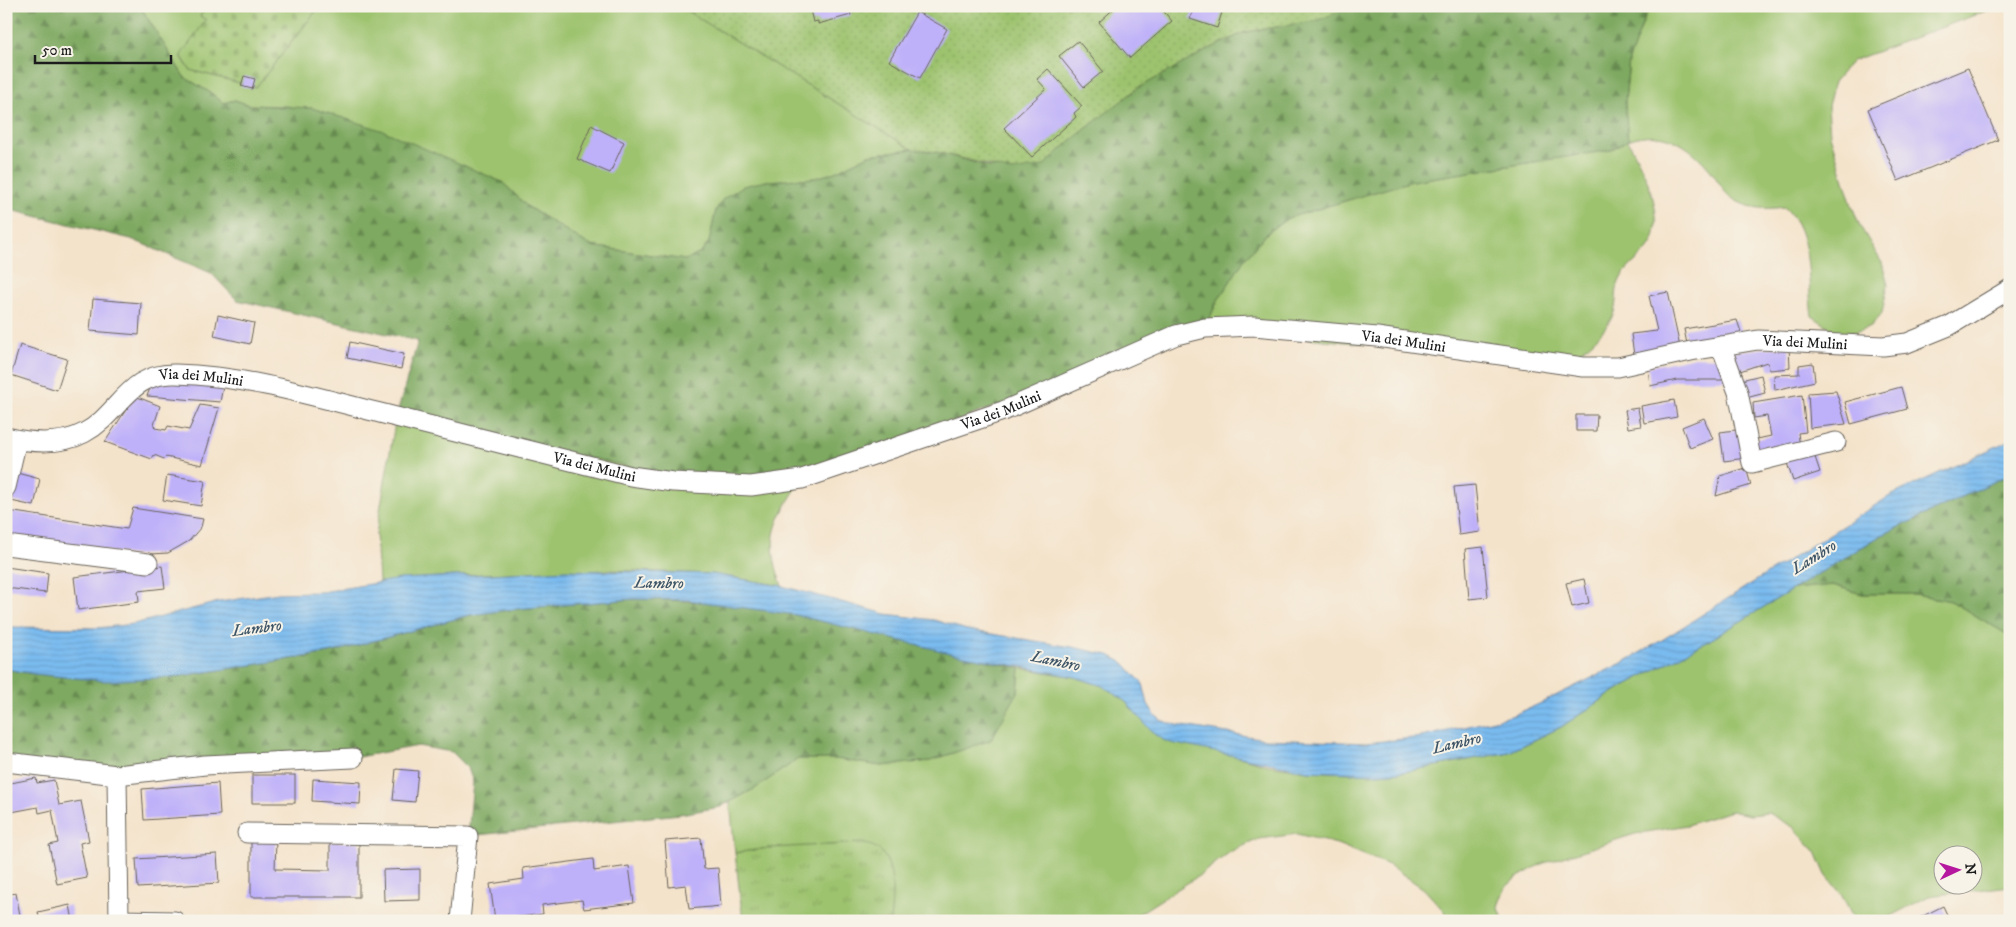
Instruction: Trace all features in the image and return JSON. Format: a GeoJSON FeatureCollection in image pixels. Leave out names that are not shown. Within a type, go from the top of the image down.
{"type":"FeatureCollection","features":[{"type":"Feature","properties":{"kind":"street","name":"Via dei Mulini"},"geometry":{"type":"LineString","coordinates":[[11,438],[49,442],[85,433],[141,381],[156,375],[176,374],[265,384],[631,476],[673,482],[751,486],[802,479],[994,414],[1176,335],[1205,328],[1254,326],[1377,337],[1584,367],[1618,367],[1758,340],[1883,346],[1907,343],[1949,326],[2010,288]]}},
{"type":"Feature","properties":{"kind":"street"},"geometry":{"type":"LineString","coordinates":[[1721,346],[1738,392],[1752,463],[1836,442]]}},
{"type":"Feature","properties":{"kind":"street"},"geometry":{"type":"LineString","coordinates":[[6,487],[11,438]]}},
{"type":"Feature","properties":{"kind":"street"},"geometry":{"type":"LineString","coordinates":[[6,545],[148,563]]}},
{"type":"Feature","properties":{"kind":"street"},"geometry":{"type":"LineString","coordinates":[[6,762],[117,775],[205,765],[353,758]]}},
{"type":"Feature","properties":{"kind":"street"},"geometry":{"type":"LineString","coordinates":[[117,775],[119,920],[175,921]]}},
{"type":"Feature","properties":{"kind":"street"},"geometry":{"type":"LineString","coordinates":[[247,833],[468,836],[460,921]]}},
{"type":"Feature","properties":{"kind":"green space"},"geometry":{"type":"Polygon","coordinates":[[[6,6],[140,6],[184,77],[211,93],[223,103],[235,100],[249,105],[312,108],[384,131],[502,182],[528,207],[591,246],[685,260],[701,253],[709,242],[716,210],[723,199],[743,186],[766,181],[816,178],[835,172],[869,155],[912,149],[937,152],[990,167],[1043,166],[1070,141],[1138,88],[1213,47],[1245,32],[1319,20],[1351,6],[1649,6],[1629,60],[1625,102],[1628,140],[1611,150],[1412,181],[1288,218],[1266,234],[1244,260],[1218,300],[1205,328],[802,479],[711,484],[396,417],[418,341],[237,300],[211,273],[131,239],[6,209],[6,6]]]}},
{"type":"Feature","properties":{"kind":"green space"},"geometry":{"type":"Polygon","coordinates":[[[140,6],[207,6],[200,16],[206,20],[181,56],[190,70],[256,87],[320,6],[679,6],[912,149],[869,155],[835,172],[816,178],[766,181],[724,199],[716,210],[709,242],[701,253],[685,260],[591,246],[528,207],[502,182],[288,106],[249,105],[235,100],[223,103],[211,93],[184,77],[140,6]]]}},
{"type":"Feature","properties":{"kind":"green space"},"geometry":{"type":"Polygon","coordinates":[[[207,6],[320,6],[256,87],[190,70],[181,55],[206,20],[200,16],[207,6]]]}},
{"type":"Feature","properties":{"kind":"green space"},"geometry":{"type":"Polygon","coordinates":[[[679,6],[1351,6],[1319,20],[1245,32],[1213,47],[1138,88],[1070,141],[1043,166],[1012,171],[937,152],[912,149],[679,6]]]}},
{"type":"Feature","properties":{"kind":"green space"},"geometry":{"type":"Polygon","coordinates":[[[1649,6],[1999,6],[1852,61],[1834,82],[1828,106],[1830,135],[1852,206],[1860,226],[1882,263],[1888,284],[1882,313],[1871,326],[1856,332],[1838,333],[1812,316],[1804,244],[1800,230],[1793,217],[1784,207],[1761,208],[1739,202],[1726,193],[1703,161],[1684,146],[1674,140],[1663,137],[1640,136],[1628,140],[1652,195],[1656,225],[1653,239],[1646,251],[1621,277],[1617,289],[1614,312],[1605,328],[1593,341],[1565,364],[1205,328],[1218,300],[1244,260],[1266,234],[1288,218],[1412,181],[1611,150],[1627,140],[1625,102],[1629,60],[1649,6]]]}},
{"type":"Feature","properties":{"kind":"green space"},"geometry":{"type":"Polygon","coordinates":[[[396,417],[802,479],[785,507],[775,530],[774,554],[782,586],[712,574],[610,570],[481,574],[379,582],[376,534],[396,417]]]}},
{"type":"Feature","properties":{"kind":"green space"},"geometry":{"type":"Polygon","coordinates":[[[2010,474],[2010,636],[1951,601],[1915,594],[1862,594],[1833,585],[1793,589],[1880,536],[2010,474]]]}},
{"type":"Feature","properties":{"kind":"green space"},"geometry":{"type":"Polygon","coordinates":[[[1833,585],[1862,594],[1915,594],[1951,601],[2010,636],[2010,886],[1984,889],[1984,844],[1934,844],[1934,894],[1945,894],[1929,896],[1881,921],[1855,921],[1842,895],[1826,875],[1816,852],[1793,827],[1768,813],[1750,815],[1731,811],[1687,825],[1635,834],[1541,864],[1515,879],[1505,888],[1498,906],[1504,921],[1453,921],[1424,889],[1389,865],[1337,844],[1297,834],[1259,839],[1230,852],[1200,875],[1127,921],[890,921],[889,875],[879,850],[770,848],[735,853],[730,802],[756,788],[798,759],[836,759],[881,766],[930,761],[990,740],[1018,692],[1020,668],[1075,677],[1103,686],[1124,700],[1135,711],[1214,750],[1268,765],[1308,771],[1376,774],[1403,772],[1509,752],[1561,727],[1618,689],[1710,640],[1793,589],[1833,585]]]}},
{"type":"Feature","properties":{"kind":"green space"},"geometry":{"type":"Polygon","coordinates":[[[633,599],[699,602],[765,609],[861,629],[1020,668],[1018,692],[991,740],[930,761],[881,766],[836,759],[798,759],[756,788],[720,807],[680,814],[468,836],[473,782],[468,768],[452,752],[418,746],[353,758],[117,775],[6,762],[6,669],[34,674],[65,676],[174,677],[329,653],[470,615],[515,609],[633,599]]]}},
{"type":"Feature","properties":{"kind":"green space"},"geometry":{"type":"Polygon","coordinates":[[[863,843],[878,849],[888,864],[892,883],[890,921],[743,921],[735,853],[769,848],[863,843]]]}},
{"type":"Feature","properties":{"kind":"water","name":"Lambro"},"geometry":{"type":"Polygon","coordinates":[[[2010,440],[2010,474],[1880,536],[1710,640],[1618,689],[1561,727],[1509,752],[1403,772],[1376,774],[1308,771],[1167,742],[1154,734],[1124,700],[1103,686],[1075,677],[954,654],[796,615],[688,600],[633,599],[515,609],[470,615],[329,653],[174,677],[106,681],[34,674],[6,669],[6,627],[98,628],[134,624],[219,602],[279,593],[322,592],[400,579],[566,570],[712,574],[782,586],[886,614],[934,620],[967,630],[1109,655],[1124,663],[1143,684],[1148,704],[1155,715],[1162,721],[1177,725],[1265,739],[1366,743],[1422,737],[1511,716],[1624,662],[1890,496],[2010,440]]]}},
{"type":"Feature","properties":{"kind":"building"},"geometry":{"type":"Polygon","coordinates":[[[809,6],[848,6],[851,15],[818,24],[818,21],[813,22],[809,6]]]}},
{"type":"Feature","properties":{"kind":"building"},"geometry":{"type":"Polygon","coordinates":[[[1117,6],[1159,6],[1172,21],[1130,58],[1099,22],[1117,6]]]}},
{"type":"Feature","properties":{"kind":"building"},"geometry":{"type":"Polygon","coordinates":[[[1185,6],[1224,6],[1217,28],[1190,19],[1193,11],[1184,8],[1185,6]]]}},
{"type":"Feature","properties":{"kind":"building"},"geometry":{"type":"Polygon","coordinates":[[[917,12],[947,29],[920,78],[889,61],[917,12]]]}},
{"type":"Feature","properties":{"kind":"building"},"geometry":{"type":"Polygon","coordinates":[[[1078,41],[1103,71],[1084,87],[1059,56],[1078,41]]]}},
{"type":"Feature","properties":{"kind":"building"},"geometry":{"type":"Polygon","coordinates":[[[1968,68],[1998,140],[1898,181],[1868,109],[1968,68]]]}},
{"type":"Feature","properties":{"kind":"building"},"geometry":{"type":"Polygon","coordinates":[[[1048,69],[1082,106],[1074,113],[1076,117],[1032,157],[1004,128],[1046,89],[1037,79],[1048,69]]]}},
{"type":"Feature","properties":{"kind":"building"},"geometry":{"type":"Polygon","coordinates":[[[244,76],[255,79],[252,89],[241,86],[244,76]]]}},
{"type":"Feature","properties":{"kind":"building"},"geometry":{"type":"Polygon","coordinates":[[[591,125],[624,142],[610,173],[577,159],[591,125]]]}},
{"type":"Feature","properties":{"kind":"building"},"geometry":{"type":"Polygon","coordinates":[[[1668,292],[1680,347],[1634,355],[1631,334],[1657,331],[1649,296],[1668,292]]]}},
{"type":"Feature","properties":{"kind":"building"},"geometry":{"type":"Polygon","coordinates":[[[93,299],[141,303],[139,335],[90,331],[93,299]]]}},
{"type":"Feature","properties":{"kind":"building"},"geometry":{"type":"Polygon","coordinates":[[[218,315],[254,323],[250,344],[214,336],[218,315]]]}},
{"type":"Feature","properties":{"kind":"building"},"geometry":{"type":"Polygon","coordinates":[[[1737,320],[1742,335],[1688,349],[1684,329],[1737,320]]]}},
{"type":"Feature","properties":{"kind":"building"},"geometry":{"type":"Polygon","coordinates":[[[350,342],[404,354],[401,369],[347,358],[350,342]]]}},
{"type":"Feature","properties":{"kind":"building"},"geometry":{"type":"Polygon","coordinates":[[[20,345],[67,359],[57,390],[11,375],[20,345]]]}},
{"type":"Feature","properties":{"kind":"building"},"geometry":{"type":"Polygon","coordinates":[[[1789,346],[1790,368],[1770,370],[1767,362],[1737,372],[1729,352],[1789,346]]]}},
{"type":"Feature","properties":{"kind":"building"},"geometry":{"type":"Polygon","coordinates":[[[1695,357],[1724,358],[1725,380],[1677,380],[1650,386],[1648,367],[1695,357]]]}},
{"type":"Feature","properties":{"kind":"building"},"geometry":{"type":"Polygon","coordinates":[[[1813,363],[1815,381],[1775,390],[1774,375],[1799,374],[1799,365],[1813,363]]]}},
{"type":"Feature","properties":{"kind":"building"},"geometry":{"type":"Polygon","coordinates":[[[1761,375],[1765,393],[1746,398],[1741,380],[1761,375]]]}},
{"type":"Feature","properties":{"kind":"building"},"geometry":{"type":"Polygon","coordinates":[[[153,381],[223,386],[220,402],[147,396],[153,381]]]}},
{"type":"Feature","properties":{"kind":"building"},"geometry":{"type":"Polygon","coordinates":[[[1901,387],[1907,409],[1851,424],[1845,402],[1901,387]]]}},
{"type":"Feature","properties":{"kind":"building"},"geometry":{"type":"Polygon","coordinates":[[[1836,391],[1846,424],[1810,428],[1808,393],[1836,391]]]}},
{"type":"Feature","properties":{"kind":"building"},"geometry":{"type":"Polygon","coordinates":[[[1802,395],[1806,432],[1798,433],[1800,447],[1754,456],[1753,440],[1771,436],[1767,416],[1754,418],[1753,403],[1802,395]]]}},
{"type":"Feature","properties":{"kind":"building"},"geometry":{"type":"Polygon","coordinates":[[[135,396],[160,406],[154,425],[155,428],[166,430],[168,426],[189,430],[200,405],[219,408],[202,465],[166,457],[164,459],[154,455],[152,459],[105,442],[135,396]]]}},
{"type":"Feature","properties":{"kind":"building"},"geometry":{"type":"Polygon","coordinates":[[[1674,400],[1677,417],[1644,423],[1641,406],[1674,400]]]}},
{"type":"Feature","properties":{"kind":"building"},"geometry":{"type":"Polygon","coordinates":[[[1638,408],[1641,426],[1628,428],[1625,410],[1638,408]]]}},
{"type":"Feature","properties":{"kind":"building"},"geometry":{"type":"Polygon","coordinates":[[[1576,415],[1597,415],[1596,431],[1576,431],[1576,415]]]}},
{"type":"Feature","properties":{"kind":"building"},"geometry":{"type":"Polygon","coordinates":[[[1704,418],[1713,439],[1690,448],[1682,427],[1704,418]]]}},
{"type":"Feature","properties":{"kind":"building"},"geometry":{"type":"Polygon","coordinates":[[[1743,429],[1746,458],[1724,461],[1720,432],[1743,429]]]}},
{"type":"Feature","properties":{"kind":"building"},"geometry":{"type":"Polygon","coordinates":[[[1813,451],[1820,472],[1793,481],[1786,460],[1813,451]]]}},
{"type":"Feature","properties":{"kind":"building"},"geometry":{"type":"Polygon","coordinates":[[[1746,468],[1751,485],[1716,496],[1720,476],[1746,468]]]}},
{"type":"Feature","properties":{"kind":"building"},"geometry":{"type":"Polygon","coordinates":[[[17,473],[40,479],[34,506],[11,501],[17,473]]]}},
{"type":"Feature","properties":{"kind":"building"},"geometry":{"type":"Polygon","coordinates":[[[167,475],[205,481],[201,506],[163,500],[167,475]]]}},
{"type":"Feature","properties":{"kind":"building"},"geometry":{"type":"Polygon","coordinates":[[[1475,485],[1480,532],[1459,535],[1454,487],[1475,485]]]}},
{"type":"Feature","properties":{"kind":"building"},"geometry":{"type":"Polygon","coordinates":[[[133,508],[203,519],[201,527],[189,541],[168,553],[134,555],[6,537],[8,511],[127,529],[133,508]]]}},
{"type":"Feature","properties":{"kind":"building"},"geometry":{"type":"Polygon","coordinates":[[[1483,547],[1488,597],[1469,599],[1465,549],[1483,547]]]}},
{"type":"Feature","properties":{"kind":"building"},"geometry":{"type":"Polygon","coordinates":[[[162,566],[165,588],[138,591],[139,602],[78,610],[74,577],[162,566]]]}},
{"type":"Feature","properties":{"kind":"building"},"geometry":{"type":"Polygon","coordinates":[[[6,567],[48,573],[46,593],[6,588],[6,567]]]}},
{"type":"Feature","properties":{"kind":"building"},"geometry":{"type":"Polygon","coordinates":[[[1584,579],[1589,603],[1572,607],[1566,583],[1584,579]]]}},
{"type":"Feature","properties":{"kind":"building"},"geometry":{"type":"Polygon","coordinates":[[[396,769],[418,771],[415,802],[393,800],[396,769]]]}},
{"type":"Feature","properties":{"kind":"building"},"geometry":{"type":"Polygon","coordinates":[[[252,775],[295,775],[295,803],[252,803],[252,775]]]}},
{"type":"Feature","properties":{"kind":"building"},"geometry":{"type":"Polygon","coordinates":[[[36,778],[37,783],[54,780],[59,805],[81,801],[89,841],[80,843],[87,878],[57,884],[49,845],[58,843],[52,810],[39,813],[38,807],[6,813],[6,784],[36,778]]]}},
{"type":"Feature","properties":{"kind":"building"},"geometry":{"type":"Polygon","coordinates":[[[313,779],[361,782],[360,804],[312,801],[313,779]]]}},
{"type":"Feature","properties":{"kind":"building"},"geometry":{"type":"Polygon","coordinates":[[[218,783],[220,815],[144,820],[142,789],[218,783]]]}},
{"type":"Feature","properties":{"kind":"building"},"geometry":{"type":"Polygon","coordinates":[[[701,838],[704,869],[718,868],[721,906],[689,909],[686,885],[669,887],[665,841],[701,838]]]}},
{"type":"Feature","properties":{"kind":"building"},"geometry":{"type":"Polygon","coordinates":[[[251,841],[276,841],[275,869],[330,870],[330,842],[359,842],[359,897],[251,897],[251,841]]]}},
{"type":"Feature","properties":{"kind":"building"},"geometry":{"type":"Polygon","coordinates":[[[217,854],[219,883],[138,888],[136,859],[217,854]]]}},
{"type":"Feature","properties":{"kind":"building"},"geometry":{"type":"Polygon","coordinates":[[[593,859],[594,871],[629,866],[634,903],[584,909],[582,900],[542,905],[543,914],[495,920],[490,884],[524,879],[523,868],[593,859]]]}},
{"type":"Feature","properties":{"kind":"building"},"geometry":{"type":"Polygon","coordinates":[[[420,869],[420,900],[384,901],[383,870],[420,869]]]}},
{"type":"Feature","properties":{"kind":"building"},"geometry":{"type":"Polygon","coordinates":[[[16,893],[21,921],[6,921],[6,895],[16,893]]]}},
{"type":"Feature","properties":{"kind":"building"},"geometry":{"type":"Polygon","coordinates":[[[70,905],[73,921],[40,921],[38,912],[70,905]]]}},
{"type":"Feature","properties":{"kind":"building"},"geometry":{"type":"Polygon","coordinates":[[[1943,906],[1950,921],[1913,921],[1943,906]]]}}]}
